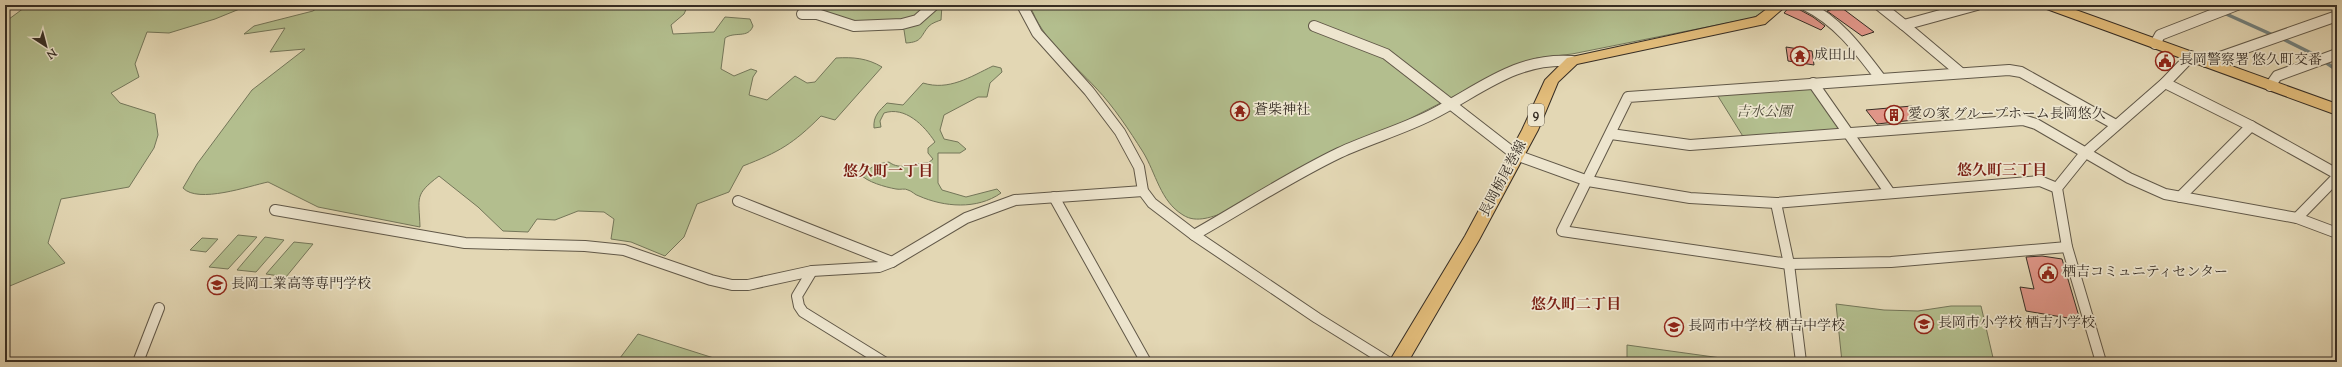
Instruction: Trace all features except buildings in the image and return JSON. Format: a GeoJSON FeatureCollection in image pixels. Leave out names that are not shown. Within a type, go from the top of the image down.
{"type":"FeatureCollection","features":[{"type":"Feature","properties":{"kind":"main road","name":"長岡栃尾巻線"},"geometry":{"type":"LineString","coordinates":[[1398,362],[1471,240],[1516,155],[1552,80],[1572,61],[1589,56],[1760,21],[1770,15],[1780,5]]}},
{"type":"Feature","properties":{"kind":"main road"},"geometry":{"type":"LineString","coordinates":[[2049,5],[2337,110]]}},
{"type":"Feature","properties":{"kind":"street"},"geometry":{"type":"LineString","coordinates":[[802,14],[818,14],[854,26],[902,24],[917,20],[934,5]]}},
{"type":"Feature","properties":{"kind":"street"},"geometry":{"type":"LineString","coordinates":[[1022,5],[1033,31],[1098,101],[1122,134],[1140,168],[1144,180],[1143,191],[1152,203],[1194,235],[1317,318],[1388,362]]}},
{"type":"Feature","properties":{"kind":"street"},"geometry":{"type":"LineString","coordinates":[[1806,5],[1817,10],[1851,40],[1881,79]]}},
{"type":"Feature","properties":{"kind":"street"},"geometry":{"type":"LineString","coordinates":[[1879,5],[1961,73]]}},
{"type":"Feature","properties":{"kind":"street"},"geometry":{"type":"LineString","coordinates":[[1904,25],[1977,5]]}},
{"type":"Feature","properties":{"kind":"street"},"geometry":{"type":"LineString","coordinates":[[2155,44],[2160,35],[2237,5]]}},
{"type":"Feature","properties":{"kind":"street"},"geometry":{"type":"LineString","coordinates":[[2206,62],[2337,16]]}},
{"type":"Feature","properties":{"kind":"street"},"geometry":{"type":"LineString","coordinates":[[1314,26],[1386,54],[1516,155],[1588,181],[1690,198],[1776,203],[2040,181],[2056,188]]}},
{"type":"Feature","properties":{"kind":"street"},"geometry":{"type":"LineString","coordinates":[[2270,86],[2277,76],[2337,54]]}},
{"type":"Feature","properties":{"kind":"street"},"geometry":{"type":"LineString","coordinates":[[2056,188],[2086,152],[2165,83],[2191,56]]}},
{"type":"Feature","properties":{"kind":"street"},"geometry":{"type":"LineString","coordinates":[[1194,235],[1340,152],[1409,125],[1452,105],[1524,65],[1556,58],[1572,61]]}},
{"type":"Feature","properties":{"kind":"street"},"geometry":{"type":"LineString","coordinates":[[2067,247],[1891,262],[1789,264],[1562,231],[1588,181],[1628,97],[2009,70],[2021,72],[2116,125]]}},
{"type":"Feature","properties":{"kind":"street"},"geometry":{"type":"LineString","coordinates":[[1813,83],[1846,133],[1890,193]]}},
{"type":"Feature","properties":{"kind":"street"},"geometry":{"type":"LineString","coordinates":[[2165,83],[2251,126],[2337,176],[2297,218]]}},
{"type":"Feature","properties":{"kind":"street"},"geometry":{"type":"LineString","coordinates":[[1611,134],[1690,145],[2023,120],[2036,124],[2139,183],[2180,197],[2297,218],[2337,233]]}},
{"type":"Feature","properties":{"kind":"street"},"geometry":{"type":"LineString","coordinates":[[2180,197],[2251,126]]}},
{"type":"Feature","properties":{"kind":"street"},"geometry":{"type":"LineString","coordinates":[[2056,188],[2067,247],[2101,362]]}},
{"type":"Feature","properties":{"kind":"street"},"geometry":{"type":"LineString","coordinates":[[275,210],[465,243],[585,246],[624,250],[711,280],[732,285],[748,285],[812,271],[880,267],[892,262],[961,220],[996,204],[1015,200],[1143,191]]}},
{"type":"Feature","properties":{"kind":"street"},"geometry":{"type":"LineString","coordinates":[[1054,197],[1146,362]]}},
{"type":"Feature","properties":{"kind":"street"},"geometry":{"type":"LineString","coordinates":[[738,201],[892,262]]}},
{"type":"Feature","properties":{"kind":"street"},"geometry":{"type":"LineString","coordinates":[[1776,203],[1789,264],[1801,362]]}},
{"type":"Feature","properties":{"kind":"street"},"geometry":{"type":"LineString","coordinates":[[812,271],[797,294],[795,302],[798,307],[803,312],[847,341],[884,362]]}},
{"type":"Feature","properties":{"kind":"street"},"geometry":{"type":"LineString","coordinates":[[138,362],[159,308]]}},
{"type":"Feature","properties":{"kind":"green space"},"geometry":{"type":"Polygon","coordinates":[[[28,5],[244,5],[242,8],[215,19],[169,33],[147,32],[135,64],[139,77],[111,93],[120,103],[155,114],[158,135],[154,148],[129,187],[61,199],[48,243],[65,263],[5,288],[5,22],[28,5]]]}},
{"type":"Feature","properties":{"kind":"green space"},"geometry":{"type":"Polygon","coordinates":[[[321,5],[688,5],[684,14],[671,25],[673,34],[714,32],[725,17],[750,19],[753,26],[751,30],[745,34],[733,35],[725,38],[721,69],[734,76],[751,69],[757,71],[753,77],[749,95],[767,100],[795,76],[807,83],[815,82],[836,58],[860,59],[882,67],[835,120],[821,116],[802,134],[785,146],[743,166],[729,192],[697,204],[684,237],[665,256],[631,242],[611,239],[614,219],[604,212],[578,211],[555,220],[537,219],[528,232],[503,231],[478,207],[439,176],[425,188],[420,197],[420,227],[318,207],[268,182],[237,190],[211,194],[190,192],[183,188],[197,164],[252,90],[305,49],[270,52],[285,28],[244,34],[254,26],[313,11],[321,5]]]}},
{"type":"Feature","properties":{"kind":"green space"},"geometry":{"type":"Polygon","coordinates":[[[782,5],[942,5],[941,20],[929,26],[918,40],[906,43],[904,30],[898,22],[856,23],[823,11],[782,5]]]}},
{"type":"Feature","properties":{"kind":"green space","name":"蒼柴神社"},"geometry":{"type":"Polygon","coordinates":[[[1030,5],[1774,5],[1766,12],[1752,18],[1572,54],[1537,58],[1515,65],[1227,212],[1211,217],[1194,219],[1183,215],[1169,202],[1159,186],[1148,160],[1121,119],[1103,95],[1050,40],[1035,18],[1030,5]]]}},
{"type":"Feature","properties":{"kind":"green space"},"geometry":{"type":"Polygon","coordinates":[[[993,66],[1001,68],[1002,72],[990,83],[987,97],[978,97],[944,115],[940,130],[944,139],[958,142],[966,149],[960,153],[938,153],[938,183],[942,190],[966,197],[997,189],[1001,193],[982,202],[971,204],[960,205],[939,203],[929,200],[907,189],[896,189],[876,184],[860,174],[878,164],[889,162],[893,165],[908,166],[928,163],[933,159],[928,153],[928,148],[935,142],[925,129],[913,118],[899,112],[884,113],[880,121],[881,127],[874,128],[874,120],[879,111],[887,103],[903,105],[923,83],[933,85],[951,84],[959,82],[993,66]]]}},
{"type":"Feature","properties":{"kind":"green space","name":"吉水公園"},"geometry":{"type":"Polygon","coordinates":[[[1810,86],[1840,130],[1744,138],[1716,93],[1810,86]]]}},
{"type":"Feature","properties":{"kind":"green space"},"geometry":{"type":"Polygon","coordinates":[[[238,235],[257,237],[228,269],[209,267],[238,235]]]}},
{"type":"Feature","properties":{"kind":"green space"},"geometry":{"type":"Polygon","coordinates":[[[265,237],[284,240],[256,272],[237,270],[265,237]]]}},
{"type":"Feature","properties":{"kind":"green space"},"geometry":{"type":"Polygon","coordinates":[[[202,238],[218,239],[206,252],[190,250],[202,238]]]}},
{"type":"Feature","properties":{"kind":"green space"},"geometry":{"type":"Polygon","coordinates":[[[294,242],[313,244],[286,277],[266,274],[294,242]]]}},
{"type":"Feature","properties":{"kind":"green space"},"geometry":{"type":"Polygon","coordinates":[[[1836,304],[1884,310],[1918,311],[1951,306],[1981,306],[1994,362],[1842,362],[1836,304]]]}},
{"type":"Feature","properties":{"kind":"green space"},"geometry":{"type":"Polygon","coordinates":[[[638,334],[720,360],[723,362],[617,362],[638,334]]]}},
{"type":"Feature","properties":{"kind":"green space"},"geometry":{"type":"Polygon","coordinates":[[[1627,345],[1750,362],[1627,362],[1627,345]]]}},
{"type":"Feature","properties":{"kind":"waterway"},"geometry":{"type":"LineString","coordinates":[[2190,5],[2216,10]]}},
{"type":"Feature","properties":{"kind":"waterway"},"geometry":{"type":"LineString","coordinates":[[2224,13],[2275,36]]}},
{"type":"Feature","properties":{"kind":"waterway"},"geometry":{"type":"LineString","coordinates":[[2281,38],[2313,54],[2337,70]]}},
{"type":"Feature","properties":{"kind":"place","name":"成田山"},"geometry":{"type":"Point","coordinates":[1800,56]}},
{"type":"Feature","properties":{"kind":"place","name":"長岡警察署 悠久町交番"},"geometry":{"type":"Point","coordinates":[2165,61]}},
{"type":"Feature","properties":{"kind":"place","name":"蒼柴神社"},"geometry":{"type":"Point","coordinates":[1240,111]}},
{"type":"Feature","properties":{"kind":"place","name":"愛の家 グループホーム長岡悠久"},"geometry":{"type":"Point","coordinates":[1894,115]}},
{"type":"Feature","properties":{"kind":"place","name":"栖吉コミュニティセンター"},"geometry":{"type":"Point","coordinates":[2048,273]}},
{"type":"Feature","properties":{"kind":"place","name":"長岡工業高等専門学校"},"geometry":{"type":"Point","coordinates":[217,285]}},
{"type":"Feature","properties":{"kind":"place","name":"長岡市小学校 栖吉小学校"},"geometry":{"type":"Point","coordinates":[1924,324]}},
{"type":"Feature","properties":{"kind":"place","name":"長岡市中学校 栖吉中学校"},"geometry":{"type":"Point","coordinates":[1674,327]}},
{"type":"Feature","properties":{"kind":"district","name":"悠久町三丁目"},"geometry":{"type":"Point","coordinates":[2002,171]}},
{"type":"Feature","properties":{"kind":"district","name":"悠久町一丁目"},"geometry":{"type":"Point","coordinates":[888,172]}},
{"type":"Feature","properties":{"kind":"district","name":"悠久町二丁目"},"geometry":{"type":"Point","coordinates":[1576,305]}}]}
